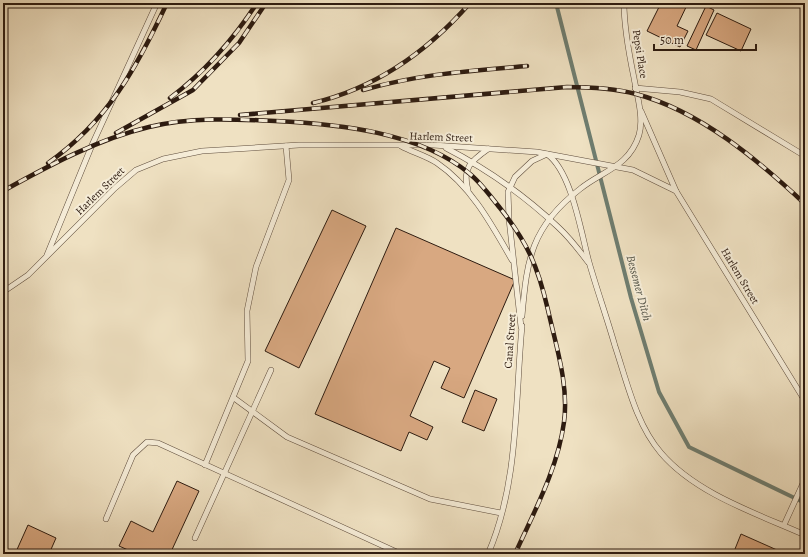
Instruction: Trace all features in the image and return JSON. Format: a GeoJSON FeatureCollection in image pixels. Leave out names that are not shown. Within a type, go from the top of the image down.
{"type":"FeatureCollection","features":[{"type":"Feature","properties":{"kind":"lane"},"geometry":{"type":"LineString","coordinates":[[47,257],[92,145],[157,3]]}},
{"type":"Feature","properties":{"kind":"lane","name":"Pepsi Place"},"geometry":{"type":"LineString","coordinates":[[624,3],[629,51],[639,108]]}},
{"type":"Feature","properties":{"kind":"lane"},"geometry":{"type":"LineString","coordinates":[[636,88],[680,92],[711,99],[805,156]]}},
{"type":"Feature","properties":{"kind":"lane"},"geometry":{"type":"LineString","coordinates":[[639,108],[676,192]]}},
{"type":"Feature","properties":{"kind":"lane","name":"Canal Street"},"geometry":{"type":"LineString","coordinates":[[488,554],[501,513],[507,486],[514,428],[526,272],[529,260],[544,224],[585,185],[617,167],[629,154],[639,135],[639,108]]}},
{"type":"Feature","properties":{"kind":"lane"},"geometry":{"type":"LineString","coordinates":[[398,145],[436,162],[454,176],[468,191],[514,261]]}},
{"type":"Feature","properties":{"kind":"lane"},"geometry":{"type":"LineString","coordinates":[[205,465],[248,361],[247,311],[256,267],[289,180],[286,146]]}},
{"type":"Feature","properties":{"kind":"lane","name":"Harlem Street"},"geometry":{"type":"LineString","coordinates":[[3,292],[28,275],[115,188],[136,170],[163,159],[202,151],[286,146],[443,146],[547,154],[633,170],[676,192],[805,401]]}},
{"type":"Feature","properties":{"kind":"lane"},"geometry":{"type":"LineString","coordinates":[[443,146],[472,161],[511,187],[559,228],[589,263]]}},
{"type":"Feature","properties":{"kind":"lane"},"geometry":{"type":"LineString","coordinates":[[468,191],[465,181],[466,171],[472,161],[488,149]]}},
{"type":"Feature","properties":{"kind":"lane"},"geometry":{"type":"LineString","coordinates":[[521,328],[509,219],[508,192],[515,177],[532,161],[547,154],[556,160],[563,171],[589,263],[636,409],[650,440],[662,455],[683,473],[711,492],[805,535]]}},
{"type":"Feature","properties":{"kind":"lane"},"geometry":{"type":"LineString","coordinates":[[195,538],[271,370]]}},
{"type":"Feature","properties":{"kind":"lane"},"geometry":{"type":"LineString","coordinates":[[234,398],[253,410],[287,437],[430,499],[501,513]]}},
{"type":"Feature","properties":{"kind":"lane"},"geometry":{"type":"LineString","coordinates":[[106,519],[133,455],[147,442],[158,443],[401,554]]}},
{"type":"Feature","properties":{"kind":"lane"},"geometry":{"type":"LineString","coordinates":[[784,525],[805,479]]}},
{"type":"Feature","properties":{"kind":"building"},"geometry":{"type":"Polygon","coordinates":[[[661,3],[688,3],[677,26],[688,31],[680,47],[647,31],[661,3]]]}},
{"type":"Feature","properties":{"kind":"building"},"geometry":{"type":"Polygon","coordinates":[[[706,6],[714,10],[696,50],[687,46],[706,6]]]}},
{"type":"Feature","properties":{"kind":"building"},"geometry":{"type":"Polygon","coordinates":[[[717,13],[751,29],[741,51],[706,35],[717,13]]]}},
{"type":"Feature","properties":{"kind":"building"},"geometry":{"type":"Polygon","coordinates":[[[332,210],[366,226],[299,368],[265,351],[332,210]]]}},
{"type":"Feature","properties":{"kind":"building"},"geometry":{"type":"Polygon","coordinates":[[[396,228],[515,280],[464,398],[441,388],[450,368],[434,361],[410,416],[433,427],[427,440],[409,432],[401,451],[315,414],[396,228]]]}},
{"type":"Feature","properties":{"kind":"building"},"geometry":{"type":"Polygon","coordinates":[[[475,390],[497,399],[484,431],[462,422],[475,390]]]}},
{"type":"Feature","properties":{"kind":"building"},"geometry":{"type":"Polygon","coordinates":[[[177,481],[199,491],[170,554],[137,554],[119,546],[131,521],[153,532],[177,481]]]}},
{"type":"Feature","properties":{"kind":"building"},"geometry":{"type":"Polygon","coordinates":[[[28,525],[56,538],[49,554],[15,554],[28,525]]]}},
{"type":"Feature","properties":{"kind":"building"},"geometry":{"type":"Polygon","coordinates":[[[741,534],[777,550],[775,554],[733,554],[741,534]]]}},
{"type":"Feature","properties":{"kind":"waterway","name":"Bessemer Ditch"},"geometry":{"type":"LineString","coordinates":[[556,3],[631,298],[659,392],[689,447],[805,503]]}},
{"type":"Feature","properties":{"kind":"railway"},"geometry":{"type":"LineString","coordinates":[[48,163],[69,147],[88,129],[119,91],[132,71],[156,27],[167,3]]}},
{"type":"Feature","properties":{"kind":"railway"},"geometry":{"type":"LineString","coordinates":[[170,98],[183,88],[218,54],[238,30],[257,3]]}},
{"type":"Feature","properties":{"kind":"railway"},"geometry":{"type":"LineString","coordinates":[[116,133],[193,90],[239,43],[266,3]]}},
{"type":"Feature","properties":{"kind":"railway"},"geometry":{"type":"LineString","coordinates":[[313,103],[358,88],[399,65],[437,37],[470,3]]}},
{"type":"Feature","properties":{"kind":"railway"},"geometry":{"type":"LineString","coordinates":[[363,90],[404,80],[424,77],[527,66]]}},
{"type":"Feature","properties":{"kind":"railway"},"geometry":{"type":"LineString","coordinates":[[240,115],[567,87],[619,90],[660,102],[683,112],[705,125],[748,154],[805,204]]}},
{"type":"Feature","properties":{"kind":"railway"},"geometry":{"type":"LineString","coordinates":[[3,191],[74,154],[130,132],[164,124],[196,120],[299,122],[351,128],[377,133],[427,148],[450,160],[470,174],[486,190],[510,221],[531,256],[544,295],[561,366],[565,394],[564,422],[561,439],[551,473],[515,554]]}}]}
